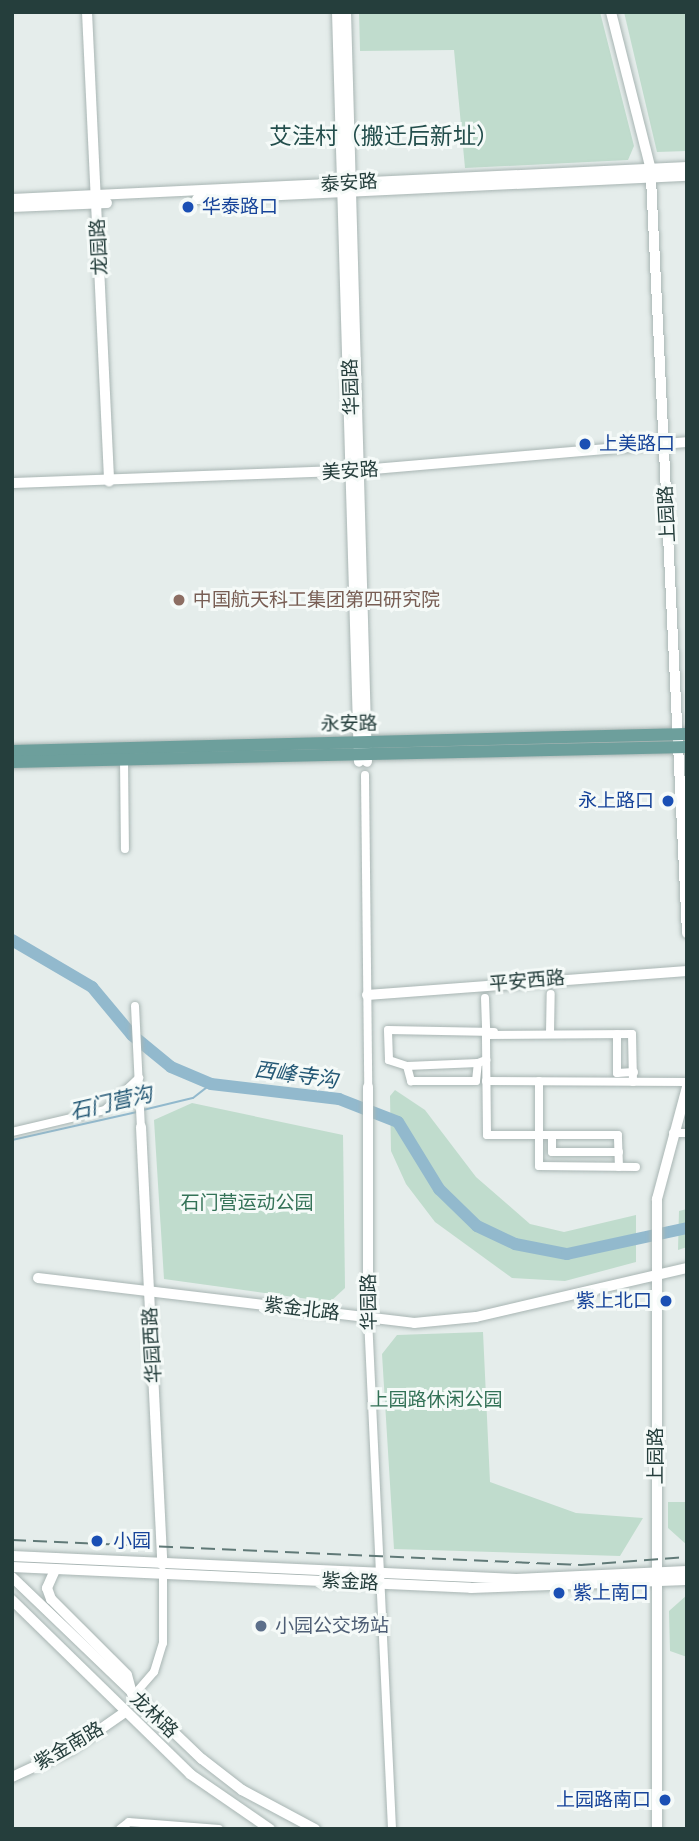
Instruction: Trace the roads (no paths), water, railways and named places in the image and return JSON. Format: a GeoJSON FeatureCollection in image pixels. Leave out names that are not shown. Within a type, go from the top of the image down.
{"type":"FeatureCollection","features":[{"type":"Feature","properties":{"kind":"main road","name":"泰安路"},"geometry":{"type":"LineString","coordinates":[[651,174],[687,167]]}},
{"type":"Feature","properties":{"kind":"main road","name":"泰安路"},"geometry":{"type":"LineString","coordinates":[[12,207],[97,200],[651,174],[687,176]]}},
{"type":"Feature","properties":{"kind":"main road","name":"泰安路"},"geometry":{"type":"LineString","coordinates":[[12,199],[97,200]]}},
{"type":"Feature","properties":{"kind":"main road","name":"永安路"},"geometry":{"type":"LineString","coordinates":[[12,762],[682,741]]}},
{"type":"Feature","properties":{"kind":"main road","name":"永安路"},"geometry":{"type":"LineString","coordinates":[[12,751],[363,753]]}},
{"type":"Feature","properties":{"kind":"main road","name":"紫金路"},"geometry":{"type":"LineString","coordinates":[[12,1556],[162,1569],[542,1589],[657,1578],[687,1571]]}},
{"type":"Feature","properties":{"kind":"main road","name":"紫金路"},"geometry":{"type":"LineString","coordinates":[[12,1567],[55,1570],[162,1569]]}},
{"type":"Feature","properties":{"kind":"main road"},"geometry":{"type":"LineString","coordinates":[[55,1570],[47,1588],[51,1599],[127,1675],[133,1696]]}},
{"type":"Feature","properties":{"kind":"main road","name":"龙林路"},"geometry":{"type":"LineString","coordinates":[[12,1577],[133,1696],[242,1790],[315,1829]]}},
{"type":"Feature","properties":{"kind":"main road","name":"紫金路"},"geometry":{"type":"LineString","coordinates":[[657,1578],[687,1580]]}},
{"type":"Feature","properties":{"kind":"main road","name":"龙林路"},"geometry":{"type":"LineString","coordinates":[[12,1600],[190,1774],[270,1829]]}},
{"type":"Feature","properties":{"kind":"street","name":"龙园路"},"geometry":{"type":"LineString","coordinates":[[87,12],[109,481]]}},
{"type":"Feature","properties":{"kind":"street","name":"华园路"},"geometry":{"type":"LineString","coordinates":[[337,12],[349,188]]}},
{"type":"Feature","properties":{"kind":"street","name":"华园路"},"geometry":{"type":"LineString","coordinates":[[346,12],[363,753]]}},
{"type":"Feature","properties":{"kind":"street","name":"上园路"},"geometry":{"type":"LineString","coordinates":[[611,12],[651,174],[682,741],[687,933]]}},
{"type":"Feature","properties":{"kind":"street","name":"美安路"},"geometry":{"type":"LineString","coordinates":[[12,483],[357,471],[687,442]]}},
{"type":"Feature","properties":{"kind":"street"},"geometry":{"type":"LineString","coordinates":[[124,759],[125,849]]}},
{"type":"Feature","properties":{"kind":"street","name":"华园路"},"geometry":{"type":"LineString","coordinates":[[365,775],[368,1318],[392,1829]]}},
{"type":"Feature","properties":{"kind":"street","name":"平安西路"},"geometry":{"type":"LineString","coordinates":[[367,995],[687,971]]}},
{"type":"Feature","properties":{"kind":"street"},"geometry":{"type":"LineString","coordinates":[[550,1033],[551,994]]}},
{"type":"Feature","properties":{"kind":"street"},"geometry":{"type":"LineString","coordinates":[[407,1066],[411,1081],[476,1081],[486,1035],[490,1030],[485,998]]}},
{"type":"Feature","properties":{"kind":"street"},"geometry":{"type":"LineString","coordinates":[[135,1006],[141,1127]]}},
{"type":"Feature","properties":{"kind":"street"},"geometry":{"type":"LineString","coordinates":[[482,1062],[407,1066],[389,1060],[388,1030],[617,1034],[635,1038],[633,1077]]}},
{"type":"Feature","properties":{"kind":"street"},"geometry":{"type":"LineString","coordinates":[[617,1034],[617,1073],[687,1085]]}},
{"type":"Feature","properties":{"kind":"street"},"geometry":{"type":"LineString","coordinates":[[482,1062],[486,1081],[487,1135],[618,1135],[619,1167]]}},
{"type":"Feature","properties":{"kind":"street"},"geometry":{"type":"LineString","coordinates":[[486,1081],[633,1077]]}},
{"type":"Feature","properties":{"kind":"street"},"geometry":{"type":"LineString","coordinates":[[12,1132],[105,1110],[139,1078]]}},
{"type":"Feature","properties":{"kind":"street"},"geometry":{"type":"LineString","coordinates":[[539,1081],[538,1166],[636,1167]]}},
{"type":"Feature","properties":{"kind":"street","name":"上园路"},"geometry":{"type":"LineString","coordinates":[[657,1829],[657,1204],[687,1085]]}},
{"type":"Feature","properties":{"kind":"street","name":"华园西路"},"geometry":{"type":"LineString","coordinates":[[133,1696],[154,1672],[163,1643],[162,1569],[141,1127]]}},
{"type":"Feature","properties":{"kind":"street"},"geometry":{"type":"LineString","coordinates":[[673,1133],[687,1133]]}},
{"type":"Feature","properties":{"kind":"street"},"geometry":{"type":"LineString","coordinates":[[552,1135],[552,1152],[619,1153]]}},
{"type":"Feature","properties":{"kind":"street","name":"紫金北路"},"geometry":{"type":"LineString","coordinates":[[38,1279],[150,1289],[414,1323],[468,1319],[655,1279],[687,1268]]}},
{"type":"Feature","properties":{"kind":"street","name":"紫金南路"},"geometry":{"type":"LineString","coordinates":[[12,1777],[72,1749],[125,1712]]}},
{"type":"Feature","properties":{"kind":"street"},"geometry":{"type":"LineString","coordinates":[[120,1829],[129,1822],[219,1829]]}},
{"type":"Feature","properties":{"kind":"waterway","name":"西峰寺沟"},"geometry":{"type":"LineString","coordinates":[[12,940],[92,987],[132,1035],[171,1067],[211,1084],[339,1099],[398,1122],[439,1189],[477,1226],[515,1244],[567,1254],[687,1228]]}},
{"type":"Feature","properties":{"kind":"waterway","name":"石门营沟"},"geometry":{"type":"LineString","coordinates":[[143,1110],[193,1098],[211,1084]]}},
{"type":"Feature","properties":{"kind":"waterway","name":"石门营沟"},"geometry":{"type":"LineString","coordinates":[[12,1140],[137,1112]]}},
{"type":"Feature","properties":{"kind":"railway"},"geometry":{"type":"LineString","coordinates":[[12,1540],[581,1565],[687,1557]]}},
{"type":"Feature","properties":{"kind":"place","name":"华泰路口"},"geometry":{"type":"Point","coordinates":[188,207]}},
{"type":"Feature","properties":{"kind":"place","name":"上美路口"},"geometry":{"type":"Point","coordinates":[585,444]}},
{"type":"Feature","properties":{"kind":"place","name":"中国航天科工集团第四研究院"},"geometry":{"type":"Point","coordinates":[179,600]}},
{"type":"Feature","properties":{"kind":"place","name":"永上路口"},"geometry":{"type":"Point","coordinates":[668,801]}},
{"type":"Feature","properties":{"kind":"place","name":"紫上北口"},"geometry":{"type":"Point","coordinates":[666,1301]}},
{"type":"Feature","properties":{"kind":"place","name":"小园"},"geometry":{"type":"Point","coordinates":[97,1541]}},
{"type":"Feature","properties":{"kind":"place","name":"紫上南口"},"geometry":{"type":"Point","coordinates":[559,1593]}},
{"type":"Feature","properties":{"kind":"place","name":"小园公交场站"},"geometry":{"type":"Point","coordinates":[261,1626]}},
{"type":"Feature","properties":{"kind":"place","name":"上园路南口"},"geometry":{"type":"Point","coordinates":[665,1800]}},
{"type":"Feature","properties":{"kind":"district","name":"艾洼村（搬迁后新址）"},"geometry":{"type":"Point","coordinates":[384,136]}},
{"type":"Feature","properties":{"kind":"park label","name":"石门营运动公园"},"geometry":{"type":"Point","coordinates":[247,1203]}},
{"type":"Feature","properties":{"kind":"park label","name":"上园路休闲公园"},"geometry":{"type":"Point","coordinates":[436,1400]}}]}
